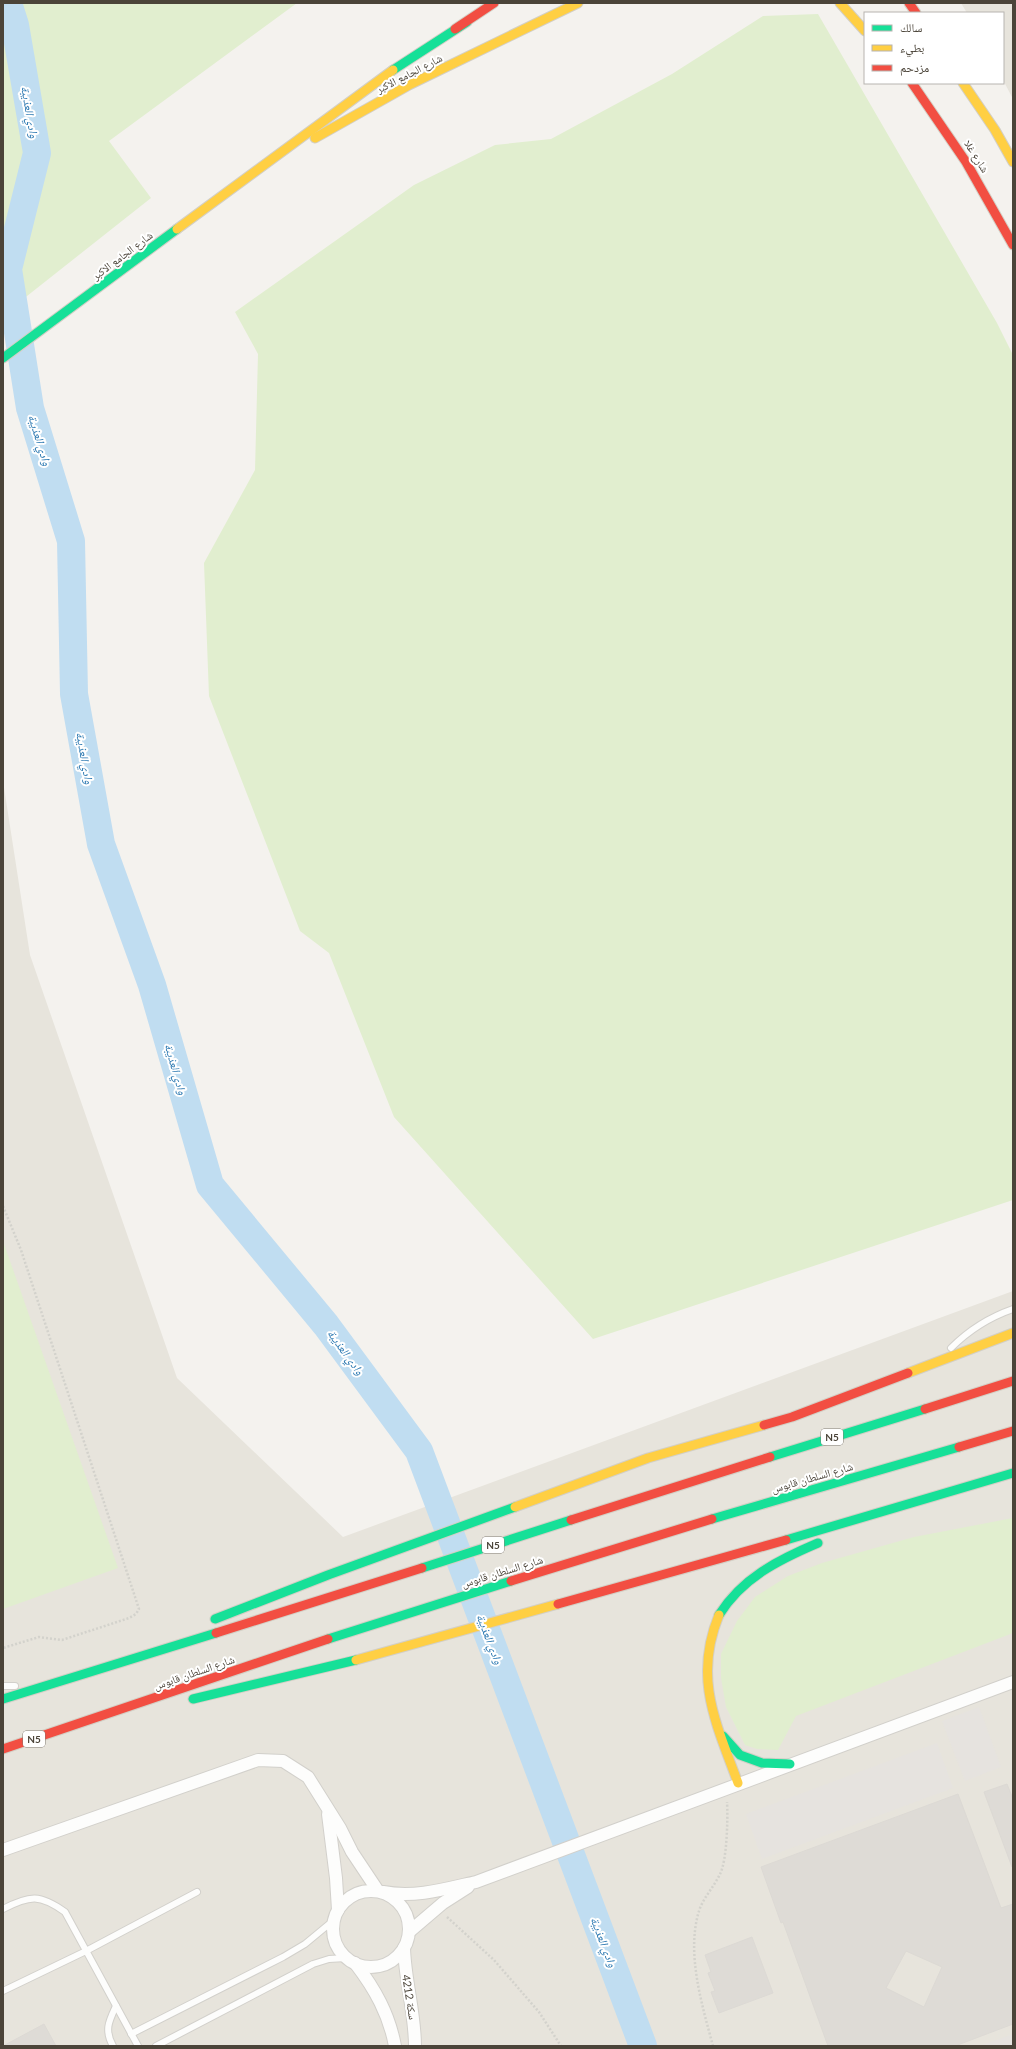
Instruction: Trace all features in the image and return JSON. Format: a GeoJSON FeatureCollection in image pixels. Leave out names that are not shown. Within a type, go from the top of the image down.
{"type":"FeatureCollection","features":[{"type":"Feature","properties":{"kind":"main road"},"geometry":{"type":"LineString","coordinates":[[455,29],[494,3]]}},
{"type":"Feature","properties":{"kind":"main road","name":"شارع الجامع الاكبر"},"geometry":{"type":"LineString","coordinates":[[3,358],[256,172],[376,81],[455,29],[503,3]]}},
{"type":"Feature","properties":{"kind":"main road","name":"شارع الجامع الاكبر"},"geometry":{"type":"LineString","coordinates":[[256,172],[409,85],[578,3]]}},
{"type":"Feature","properties":{"kind":"main road"},"geometry":{"type":"LineString","coordinates":[[840,3],[864,30]]}},
{"type":"Feature","properties":{"kind":"main road"},"geometry":{"type":"LineString","coordinates":[[909,3],[915,12]]}},
{"type":"Feature","properties":{"kind":"main road","name":"شارع غلا"},"geometry":{"type":"LineString","coordinates":[[913,84],[959,149],[993,205],[1013,245]]}},
{"type":"Feature","properties":{"kind":"main road"},"geometry":{"type":"LineString","coordinates":[[964,84],[994,130]]}},
{"type":"Feature","properties":{"kind":"main road"},"geometry":{"type":"LineString","coordinates":[[970,84],[1013,162]]}},
{"type":"Feature","properties":{"kind":"main road"},"geometry":{"type":"LineString","coordinates":[[204,1623],[328,1575],[648,1458],[792,1417],[1013,1332]]}},
{"type":"Feature","properties":{"kind":"main road","name":"N5"},"geometry":{"type":"LineString","coordinates":[[3,1699],[336,1596],[651,1494],[1013,1381]]}},
{"type":"Feature","properties":{"kind":"main road","name":"شارع السلطان قابوس"},"geometry":{"type":"LineString","coordinates":[[3,1749],[346,1633],[656,1535],[1013,1431]]}},
{"type":"Feature","properties":{"kind":"main road"},"geometry":{"type":"LineString","coordinates":[[182,1701],[352,1661],[665,1575],[1013,1473]]}},
{"type":"Feature","properties":{"kind":"main road"},"geometry":{"type":"LineString","coordinates":[[738,1783],[708,1689],[706,1666],[708,1640],[720,1612],[735,1591],[755,1574],[786,1556],[925,1499]]}},
{"type":"Feature","properties":{"kind":"main road"},"geometry":{"type":"LineString","coordinates":[[59,1681],[168,1638]]}},
{"type":"Feature","properties":{"kind":"main road"},"geometry":{"type":"LineString","coordinates":[[65,1729],[158,1707]]}},
{"type":"Feature","properties":{"kind":"main road"},"geometry":{"type":"LineString","coordinates":[[721,1733],[740,1755],[762,1763],[790,1764]]}},
{"type":"Feature","properties":{"kind":"street"},"geometry":{"type":"LineString","coordinates":[[336,1915],[352,1896],[362,1892],[380,1892],[399,1895],[422,1894],[476,1882],[703,1796],[1013,1682]]}},
{"type":"Feature","properties":{"kind":"street"},"geometry":{"type":"LineString","coordinates":[[3,1850],[258,1760],[283,1761],[308,1777],[340,1828],[352,1852],[380,1892],[400,1903],[407,1917],[409,1932],[404,1948],[399,1955],[385,1964],[365,1966],[350,1961],[339,1950],[335,1941],[336,1915],[333,1845],[327,1809]]}},
{"type":"Feature","properties":{"kind":"street"},"geometry":{"type":"LineString","coordinates":[[409,1932],[437,1908],[476,1882]]}},
{"type":"Feature","properties":{"kind":"street","name":"سكة 4212"},"geometry":{"type":"LineString","coordinates":[[404,1948],[406,1983],[415,2032],[416,2046]]}},
{"type":"Feature","properties":{"kind":"street","name":"سكة 4212"},"geometry":{"type":"LineString","coordinates":[[350,1961],[379,1998],[391,2024],[396,2046]]}},
{"type":"Feature","properties":{"kind":"lane"},"geometry":{"type":"LineString","coordinates":[[940,1359],[962,1336],[999,1314],[1013,1309]]}},
{"type":"Feature","properties":{"kind":"lane"},"geometry":{"type":"LineString","coordinates":[[3,1686],[36,1688]]}},
{"type":"Feature","properties":{"kind":"lane"},"geometry":{"type":"LineString","coordinates":[[3,1991],[86,1951],[197,1892]]}},
{"type":"Feature","properties":{"kind":"lane"},"geometry":{"type":"LineString","coordinates":[[3,1908],[30,1898],[49,1901],[64,1912],[138,2046]]}},
{"type":"Feature","properties":{"kind":"lane"},"geometry":{"type":"LineString","coordinates":[[132,2034],[283,1957],[305,1944],[336,1915]]}},
{"type":"Feature","properties":{"kind":"lane"},"geometry":{"type":"LineString","coordinates":[[156,2046],[313,1964],[329,1959],[350,1961]]}},
{"type":"Feature","properties":{"kind":"lane"},"geometry":{"type":"LineString","coordinates":[[113,2046],[107,2033],[107,2026],[116,2006]]}},
{"type":"Feature","properties":{"kind":"path"},"geometry":{"type":"LineString","coordinates":[[3,1206],[24,1258],[139,1609],[129,1618],[62,1640],[39,1637],[3,1648]]}},
{"type":"Feature","properties":{"kind":"path"},"geometry":{"type":"LineString","coordinates":[[713,2046],[702,2005],[693,1940],[699,1910],[721,1873],[728,1812],[726,1788]]}},
{"type":"Feature","properties":{"kind":"path"},"geometry":{"type":"LineString","coordinates":[[437,1908],[494,1960],[539,2012],[561,2046]]}},
{"type":"Feature","properties":{"kind":"shaded area"},"geometry":{"type":"Polygon","coordinates":[[[961,3],[1013,3],[1013,99],[1004,82],[1004,12],[966,12],[961,3]]]}},
{"type":"Feature","properties":{"kind":"shaded area"},"geometry":{"type":"Polygon","coordinates":[[[3,781],[30,955],[177,1378],[343,1537],[1013,1291],[1013,2046],[3,2046],[3,781]]]}},
{"type":"Feature","properties":{"kind":"shaded area"},"geometry":{"type":"Polygon","coordinates":[[[979,1707],[1001,1767],[965,1781],[942,1721],[979,1707]]]}},
{"type":"Feature","properties":{"kind":"shaded area"},"geometry":{"type":"Polygon","coordinates":[[[937,1743],[953,1788],[762,1859],[746,1814],[937,1743]]]}},
{"type":"Feature","properties":{"kind":"shaded area"},"geometry":{"type":"Polygon","coordinates":[[[1013,2034],[1013,2046],[980,2046],[1013,2034]]]}},
{"type":"Feature","properties":{"kind":"green space"},"geometry":{"type":"Polygon","coordinates":[[[3,3],[297,3],[109,141],[151,198],[3,315],[3,3]]]}},
{"type":"Feature","properties":{"kind":"green space"},"geometry":{"type":"Polygon","coordinates":[[[818,14],[997,323],[1013,355],[1013,1200],[593,1339],[394,1117],[329,953],[300,931],[209,696],[204,563],[255,470],[258,354],[235,312],[414,185],[495,145],[551,139],[672,74],[763,16],[818,14]]]}},
{"type":"Feature","properties":{"kind":"green space"},"geometry":{"type":"Polygon","coordinates":[[[3,1241],[118,1568],[3,1609],[3,1241]]]}},
{"type":"Feature","properties":{"kind":"green space"},"geometry":{"type":"Polygon","coordinates":[[[1013,1518],[1013,1633],[796,1716],[778,1750],[757,1749],[745,1745],[726,1707],[721,1678],[721,1654],[737,1621],[755,1597],[788,1576],[822,1563],[914,1537],[1013,1518]]]}},
{"type":"Feature","properties":{"kind":"building"},"geometry":{"type":"Polygon","coordinates":[[[1007,1784],[1013,1799],[1012,1867],[984,1792],[1007,1784]]]}},
{"type":"Feature","properties":{"kind":"building"},"geometry":{"type":"Polygon","coordinates":[[[958,1794],[1001,1908],[1013,1904],[1013,2024],[955,2046],[828,2046],[783,1922],[781,1923],[761,1867],[958,1794]],[[906,1951],[886,1988],[924,2007],[942,1967],[906,1951]]]}},
{"type":"Feature","properties":{"kind":"building"},"geometry":{"type":"Polygon","coordinates":[[[752,1937],[773,1993],[719,2013],[711,1992],[715,1991],[708,1973],[711,1972],[705,1955],[752,1937]]]}},
{"type":"Feature","properties":{"kind":"building"},"geometry":{"type":"Polygon","coordinates":[[[44,2024],[56,2046],[3,2046],[44,2024]]]}},
{"type":"Feature","properties":{"kind":"waterway","name":"وادي العذيبة"},"geometry":{"type":"LineString","coordinates":[[8,3],[15,25],[37,153],[8,269],[30,408],[71,541],[74,694],[101,844],[152,985],[210,1185],[326,1325],[419,1451],[643,2046]]}},
{"type":"Feature","properties":{"kind":"traffic: fast"},"geometry":{"type":"LineString","coordinates":[[393,70],[467,22]]}},
{"type":"Feature","properties":{"kind":"traffic: fast"},"geometry":{"type":"LineString","coordinates":[[3,358],[177,229]]}},
{"type":"Feature","properties":{"kind":"traffic: fast"},"geometry":{"type":"LineString","coordinates":[[770,1457],[925,1409]]}},
{"type":"Feature","properties":{"kind":"traffic: fast"},"geometry":{"type":"LineString","coordinates":[[712,1519],[959,1447]]}},
{"type":"Feature","properties":{"kind":"traffic: fast"},"geometry":{"type":"LineString","coordinates":[[786,1540],[1013,1473]]}},
{"type":"Feature","properties":{"kind":"traffic: fast"},"geometry":{"type":"LineString","coordinates":[[215,1619],[328,1575],[515,1507]]}},
{"type":"Feature","properties":{"kind":"traffic: fast"},"geometry":{"type":"LineString","coordinates":[[422,1568],[571,1520]]}},
{"type":"Feature","properties":{"kind":"traffic: fast"},"geometry":{"type":"LineString","coordinates":[[719,1615],[728,1602],[750,1580],[775,1563],[818,1543]]}},
{"type":"Feature","properties":{"kind":"traffic: fast"},"geometry":{"type":"LineString","coordinates":[[328,1639],[511,1581]]}},
{"type":"Feature","properties":{"kind":"traffic: fast"},"geometry":{"type":"LineString","coordinates":[[3,1699],[216,1633]]}},
{"type":"Feature","properties":{"kind":"traffic: fast"},"geometry":{"type":"LineString","coordinates":[[193,1699],[356,1660]]}},
{"type":"Feature","properties":{"kind":"traffic: fast"},"geometry":{"type":"LineString","coordinates":[[723,1736],[740,1755],[762,1763],[790,1764]]}},
{"type":"Feature","properties":{"kind":"traffic: slow"},"geometry":{"type":"LineString","coordinates":[[315,138],[409,85],[578,3]]}},
{"type":"Feature","properties":{"kind":"traffic: slow"},"geometry":{"type":"LineString","coordinates":[[840,3],[864,30]]}},
{"type":"Feature","properties":{"kind":"traffic: slow"},"geometry":{"type":"LineString","coordinates":[[177,229],[393,70]]}},
{"type":"Feature","properties":{"kind":"traffic: slow"},"geometry":{"type":"LineString","coordinates":[[964,84],[995,130],[1013,162]]}},
{"type":"Feature","properties":{"kind":"traffic: slow"},"geometry":{"type":"LineString","coordinates":[[908,1373],[1013,1333]]}},
{"type":"Feature","properties":{"kind":"traffic: slow"},"geometry":{"type":"LineString","coordinates":[[515,1507],[648,1458],[764,1425]]}},
{"type":"Feature","properties":{"kind":"traffic: slow"},"geometry":{"type":"LineString","coordinates":[[356,1660],[558,1604]]}},
{"type":"Feature","properties":{"kind":"traffic: slow"},"geometry":{"type":"LineString","coordinates":[[719,1615],[711,1638],[708,1659],[710,1700],[715,1720],[738,1783]]}},
{"type":"Feature","properties":{"kind":"traffic: jam"},"geometry":{"type":"LineString","coordinates":[[455,29],[494,3]]}},
{"type":"Feature","properties":{"kind":"traffic: jam"},"geometry":{"type":"LineString","coordinates":[[909,3],[915,12]]}},
{"type":"Feature","properties":{"kind":"traffic: jam"},"geometry":{"type":"LineString","coordinates":[[913,84],[966,162],[1013,245]]}},
{"type":"Feature","properties":{"kind":"traffic: jam"},"geometry":{"type":"LineString","coordinates":[[764,1425],[792,1417],[908,1373]]}},
{"type":"Feature","properties":{"kind":"traffic: jam"},"geometry":{"type":"LineString","coordinates":[[925,1409],[1013,1381]]}},
{"type":"Feature","properties":{"kind":"traffic: jam"},"geometry":{"type":"LineString","coordinates":[[959,1447],[1013,1431]]}},
{"type":"Feature","properties":{"kind":"traffic: jam"},"geometry":{"type":"LineString","coordinates":[[571,1520],[770,1457]]}},
{"type":"Feature","properties":{"kind":"traffic: jam"},"geometry":{"type":"LineString","coordinates":[[511,1581],[712,1519]]}},
{"type":"Feature","properties":{"kind":"traffic: jam"},"geometry":{"type":"LineString","coordinates":[[558,1604],[786,1540]]}},
{"type":"Feature","properties":{"kind":"traffic: jam"},"geometry":{"type":"LineString","coordinates":[[216,1633],[422,1568]]}},
{"type":"Feature","properties":{"kind":"traffic: jam"},"geometry":{"type":"LineString","coordinates":[[3,1749],[328,1639]]}}]}
